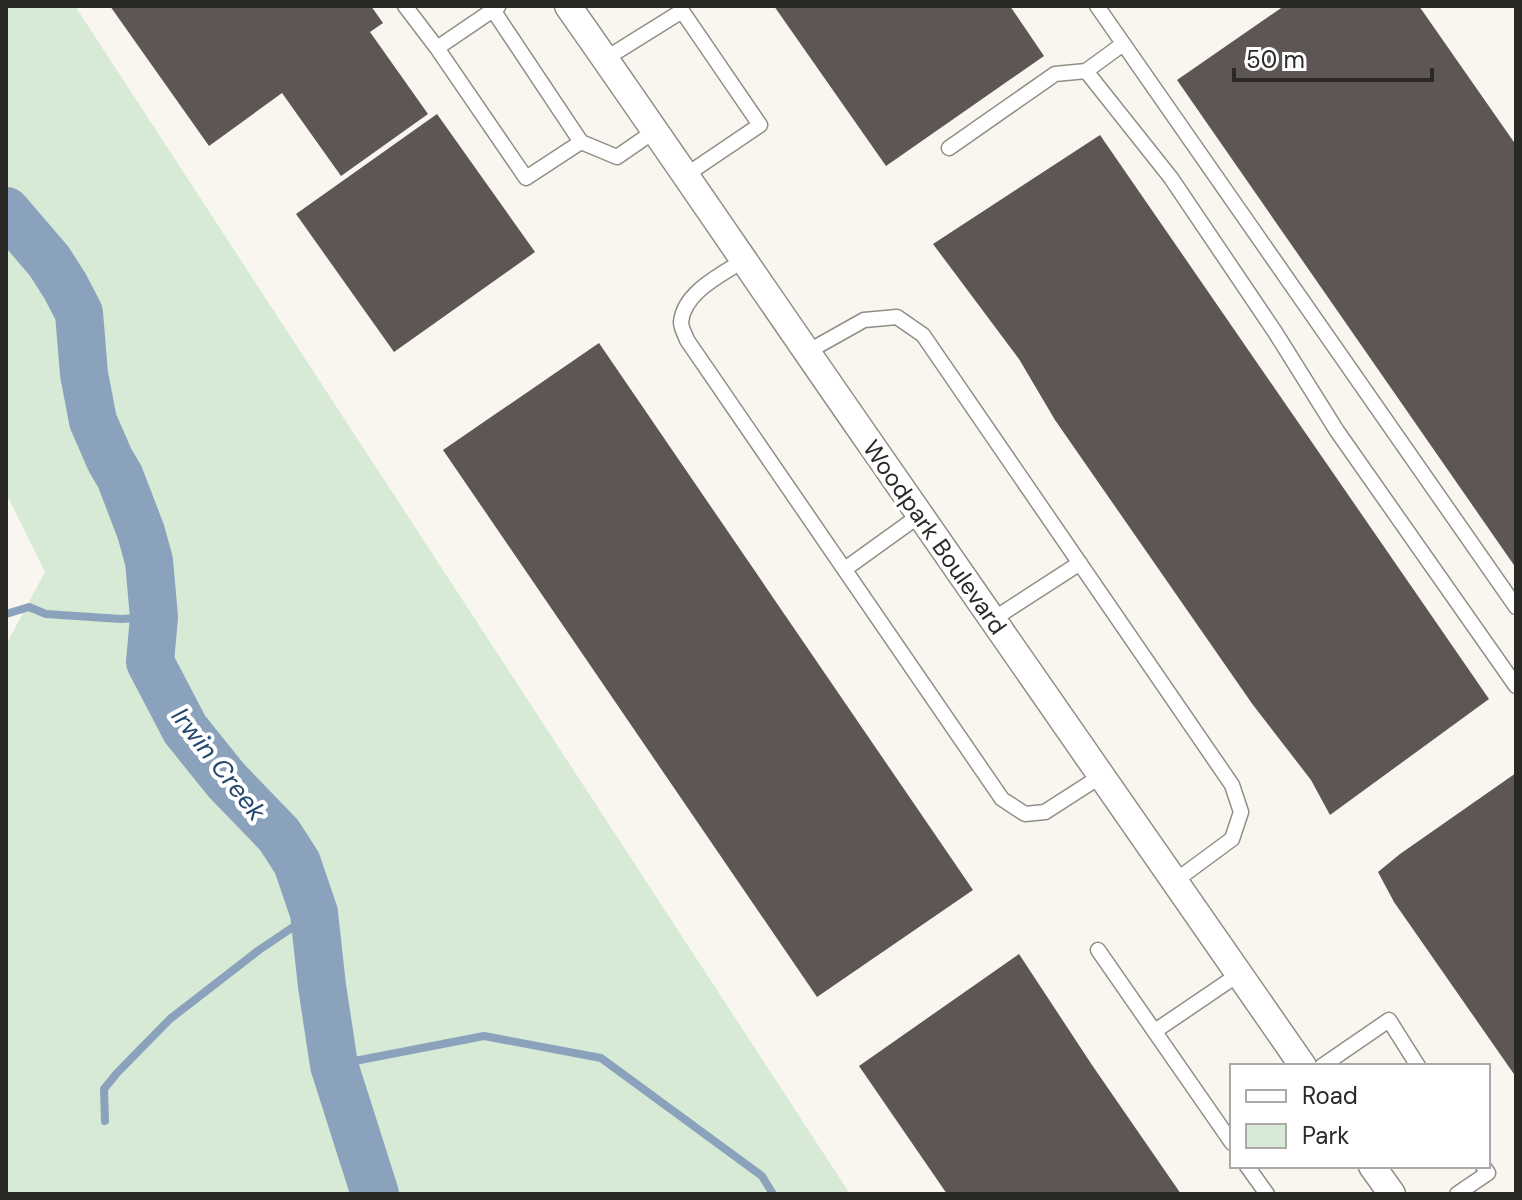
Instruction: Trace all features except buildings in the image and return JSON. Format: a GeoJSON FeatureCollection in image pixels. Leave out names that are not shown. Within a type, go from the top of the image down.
{"type":"FeatureCollection","features":[{"type":"Feature","properties":{"kind":"street","name":"Woodpark Boulevard"},"geometry":{"type":"LineString","coordinates":[[568,6],[1302,1064]]}},
{"type":"Feature","properties":{"kind":"street"},"geometry":{"type":"LineString","coordinates":[[1373,1168],[1392,1194]]}},
{"type":"Feature","properties":{"kind":"lane"},"geometry":{"type":"LineString","coordinates":[[405,6],[526,178],[581,142]]}},
{"type":"Feature","properties":{"kind":"lane"},"geometry":{"type":"LineString","coordinates":[[1097,6],[1516,607]]}},
{"type":"Feature","properties":{"kind":"lane"},"geometry":{"type":"LineString","coordinates":[[437,48],[494,7],[581,142],[617,157],[656,130]]}},
{"type":"Feature","properties":{"kind":"lane"},"geometry":{"type":"LineString","coordinates":[[605,59],[682,11],[760,125],[686,175]]}},
{"type":"Feature","properties":{"kind":"lane"},"geometry":{"type":"LineString","coordinates":[[949,148],[1055,74],[1086,71],[1123,44]]}},
{"type":"Feature","properties":{"kind":"lane"},"geometry":{"type":"LineString","coordinates":[[1086,71],[1171,178],[1275,332],[1337,431],[1516,686]]}},
{"type":"Feature","properties":{"kind":"lane"},"geometry":{"type":"LineString","coordinates":[[744,260],[702,288],[685,307],[681,325],[687,340],[1002,799],[1025,814],[1045,812],[1101,776]]}},
{"type":"Feature","properties":{"kind":"lane"},"geometry":{"type":"LineString","coordinates":[[807,352],[864,320],[897,317],[923,335],[1232,785],[1241,812],[1232,839],[1175,881]]}},
{"type":"Feature","properties":{"kind":"lane"},"geometry":{"type":"LineString","coordinates":[[845,569],[920,515]]}},
{"type":"Feature","properties":{"kind":"lane"},"geometry":{"type":"LineString","coordinates":[[992,620],[1080,563]]}},
{"type":"Feature","properties":{"kind":"lane"},"geometry":{"type":"LineString","coordinates":[[1098,950],[1230,1140]]}},
{"type":"Feature","properties":{"kind":"lane"},"geometry":{"type":"LineString","coordinates":[[1155,1031],[1239,974]]}},
{"type":"Feature","properties":{"kind":"lane"},"geometry":{"type":"LineString","coordinates":[[1325,1064],[1389,1020],[1417,1064]]}},
{"type":"Feature","properties":{"kind":"lane"},"geometry":{"type":"LineString","coordinates":[[1248,1168],[1267,1194]]}},
{"type":"Feature","properties":{"kind":"lane"},"geometry":{"type":"LineString","coordinates":[[1457,1194],[1488,1173],[1484,1168]]}},
{"type":"Feature","properties":{"kind":"green space"},"geometry":{"type":"Polygon","coordinates":[[[6,6],[75,6],[850,1194],[6,1194],[6,645],[45,572],[6,493],[6,6]]]}},
{"type":"Feature","properties":{"kind":"waterway","name":"Irwin Creek"},"geometry":{"type":"LineString","coordinates":[[6,211],[49,261],[79,313],[84,374],[93,421],[120,477],[149,561],[154,617],[150,662],[185,729],[226,780],[279,835],[297,863],[314,913],[334,1065],[375,1194]]}},
{"type":"Feature","properties":{"kind":"waterway"},"geometry":{"type":"LineString","coordinates":[[6,614],[29,607],[46,614],[121,619],[154,617]]}},
{"type":"Feature","properties":{"kind":"waterway"},"geometry":{"type":"LineString","coordinates":[[105,1121],[104,1089],[170,1019],[259,950],[314,913]]}},
{"type":"Feature","properties":{"kind":"waterway"},"geometry":{"type":"LineString","coordinates":[[334,1065],[484,1036],[601,1058],[762,1176],[773,1194]]}}]}
